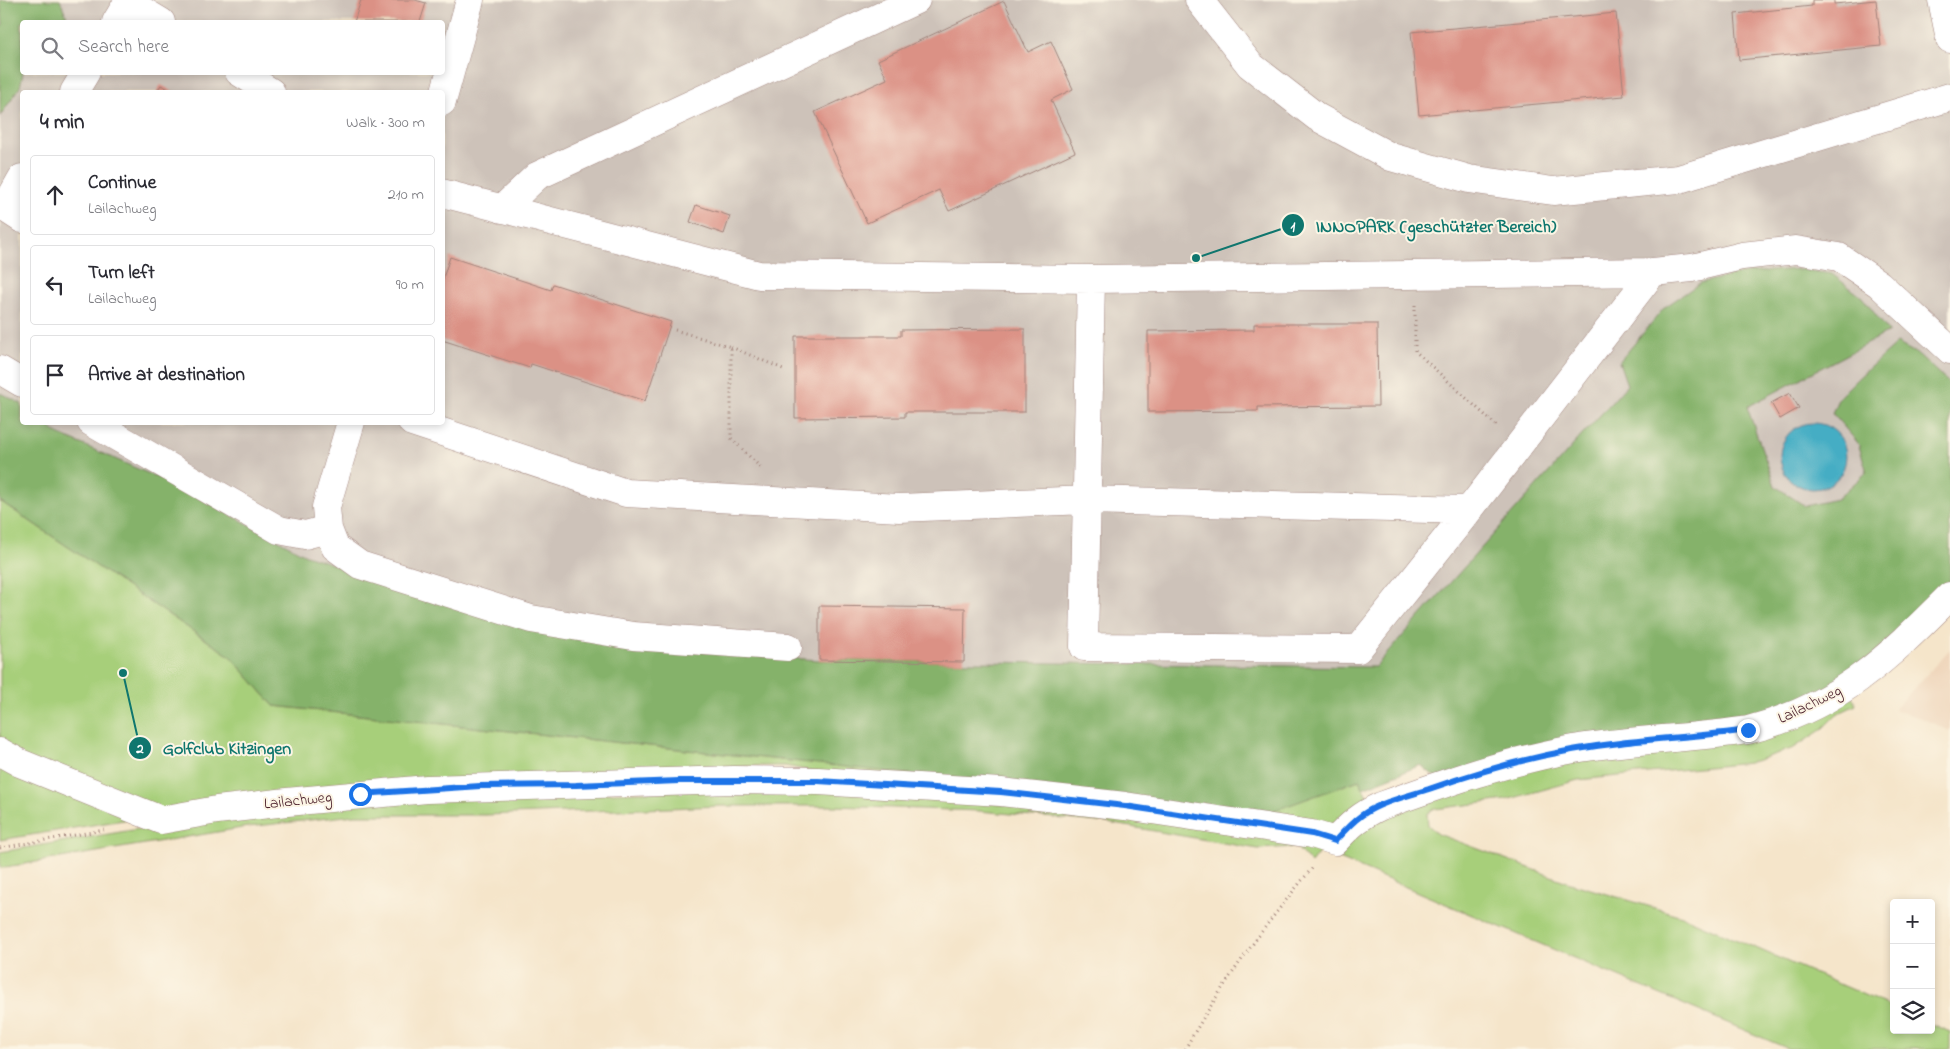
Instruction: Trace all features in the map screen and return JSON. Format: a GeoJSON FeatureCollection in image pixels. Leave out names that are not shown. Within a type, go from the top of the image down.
{"type":"FeatureCollection","features":[{"type":"Feature","properties":{"kind":"lane"},"geometry":{"type":"LineString","coordinates":[[445,91],[470,0]]}},
{"type":"Feature","properties":{"kind":"lane"},"geometry":{"type":"LineString","coordinates":[[502,209],[537,176],[916,0]]}},
{"type":"Feature","properties":{"kind":"lane"},"geometry":{"type":"LineString","coordinates":[[1199,0],[1250,65],[1317,118],[1391,157],[1469,179],[1553,191],[1679,179],[1950,97]]}},
{"type":"Feature","properties":{"kind":"lane"},"geometry":{"type":"LineString","coordinates":[[1942,0],[1950,39]]}},
{"type":"Feature","properties":{"kind":"lane"},"geometry":{"type":"LineString","coordinates":[[117,20],[128,2],[158,20]]}},
{"type":"Feature","properties":{"kind":"lane"},"geometry":{"type":"LineString","coordinates":[[75,90],[84,75]]}},
{"type":"Feature","properties":{"kind":"lane"},"geometry":{"type":"LineString","coordinates":[[244,75],[268,90]]}},
{"type":"Feature","properties":{"kind":"lane"},"geometry":{"type":"LineString","coordinates":[[9,214],[20,184]]}},
{"type":"Feature","properties":{"kind":"lane"},"geometry":{"type":"LineString","coordinates":[[445,194],[759,275],[1091,279],[1653,272],[1692,268],[1742,256],[1796,250],[1839,257],[1879,284],[1950,350]]}},
{"type":"Feature","properties":{"kind":"lane"},"geometry":{"type":"LineString","coordinates":[[1091,279],[1084,648],[1358,649],[1469,510],[1653,272]]}},
{"type":"Feature","properties":{"kind":"lane"},"geometry":{"type":"LineString","coordinates":[[0,370],[20,382]]}},
{"type":"Feature","properties":{"kind":"lane"},"geometry":{"type":"LineString","coordinates":[[96,425],[279,530],[306,535],[328,529]]}},
{"type":"Feature","properties":{"kind":"lane"},"geometry":{"type":"LineString","coordinates":[[350,425],[326,507],[328,529],[335,547],[360,564],[531,619],[633,636],[788,648]]}},
{"type":"Feature","properties":{"kind":"lane"},"geometry":{"type":"LineString","coordinates":[[421,425],[626,493],[899,508],[1087,500],[1469,510]]}},
{"type":"Feature","properties":{"kind":"lane","name":"Lailachweg"},"geometry":{"type":"LineString","coordinates":[[0,752],[20,763],[161,820],[217,810],[427,789],[752,780],[818,781],[1001,792],[1144,808],[1312,834],[1335,841],[1350,824],[1363,814],[1381,806],[1497,767],[1576,749],[1748,730],[1790,716],[1841,692],[1867,674],[1950,596]]}},
{"type":"Feature","properties":{"kind":"path"},"geometry":{"type":"LineString","coordinates":[[1414,275],[1415,352],[1519,445]]}},
{"type":"Feature","properties":{"kind":"path"},"geometry":{"type":"LineString","coordinates":[[675,330],[731,347],[783,369]]}},
{"type":"Feature","properties":{"kind":"path"},"geometry":{"type":"LineString","coordinates":[[731,347],[731,438],[796,502]]}},
{"type":"Feature","properties":{"kind":"path"},"geometry":{"type":"LineString","coordinates":[[0,848],[104,830]]}},
{"type":"Feature","properties":{"kind":"path"},"geometry":{"type":"LineString","coordinates":[[1185,1049],[1204,1015],[1242,957],[1278,909],[1335,841]]}},
{"type":"Feature","properties":{"kind":"shaded area"},"geometry":{"type":"Polygon","coordinates":[[[0,0],[1950,0],[1950,492],[1213,808],[791,761],[230,656],[0,501],[0,0]]]}},
{"type":"Feature","properties":{"kind":"shaded area"},"geometry":{"type":"Polygon","coordinates":[[[1950,649],[1950,731],[1921,718],[1894,710],[1950,649]]]}},
{"type":"Feature","properties":{"kind":"green space"},"geometry":{"type":"Polygon","coordinates":[[[0,0],[60,0],[67,17],[66,20],[20,20],[20,75],[23,75],[20,87],[0,116],[0,30],[3,24],[0,0]]]}},
{"type":"Feature","properties":{"kind":"green space"},"geometry":{"type":"Polygon","coordinates":[[[1798,269],[1832,274],[1862,297],[1889,332],[1747,407],[1775,486],[1805,506],[1837,499],[1867,472],[1858,443],[1832,413],[1839,397],[1897,343],[1919,355],[1950,384],[1950,587],[1866,667],[1787,711],[1436,778],[1421,765],[1363,788],[1359,780],[1273,811],[1213,808],[274,706],[230,656],[0,501],[0,393],[20,403],[20,425],[47,425],[58,434],[179,487],[306,555],[469,610],[631,647],[819,660],[1375,667],[1627,385],[1619,362],[1665,307],[1700,283],[1744,273],[1798,269]]]}},
{"type":"Feature","properties":{"kind":"green space"},"geometry":{"type":"Polygon","coordinates":[[[0,501],[230,656],[274,706],[791,761],[1320,794],[1359,780],[1370,802],[1331,827],[817,772],[785,766],[748,766],[179,811],[0,840],[0,501]]]}},
{"type":"Feature","properties":{"kind":"green space"},"geometry":{"type":"Polygon","coordinates":[[[1849,690],[1856,705],[1837,714],[1821,730],[1794,748],[1749,763],[1578,780],[1506,800],[1435,809],[1427,814],[1428,825],[1438,834],[1570,883],[1682,916],[1890,1006],[1890,1034],[1935,1034],[1935,1026],[1950,1032],[1950,1049],[1789,1049],[1330,855],[1341,841],[1441,789],[1849,690]]]}},
{"type":"Feature","properties":{"kind":"green space"},"geometry":{"type":"Polygon","coordinates":[[[819,786],[1274,832],[1321,850],[1311,863],[1296,847],[1258,849],[1108,823],[979,811],[834,806],[721,806],[486,815],[355,815],[248,827],[0,868],[0,852],[289,804],[819,786]]]}},
{"type":"Feature","properties":{"kind":"water"},"geometry":{"type":"Polygon","coordinates":[[[1813,423],[1826,426],[1836,433],[1843,443],[1846,456],[1843,469],[1836,479],[1826,486],[1813,489],[1800,486],[1790,479],[1783,469],[1780,456],[1783,443],[1790,433],[1800,426],[1813,423]]]}},
{"type":"Feature","properties":{"kind":"building"},"geometry":{"type":"Polygon","coordinates":[[[361,0],[415,0],[426,3],[421,20],[355,20],[361,0]]]}},
{"type":"Feature","properties":{"kind":"building"},"geometry":{"type":"Polygon","coordinates":[[[1812,0],[1834,0],[1834,4],[1876,0],[1881,46],[1739,60],[1735,14],[1812,6],[1812,0]]]}},
{"type":"Feature","properties":{"kind":"building"},"geometry":{"type":"Polygon","coordinates":[[[1004,1],[1028,52],[1051,41],[1073,89],[1051,100],[1075,152],[949,211],[939,190],[867,223],[815,112],[887,79],[878,60],[1004,1]]]}},
{"type":"Feature","properties":{"kind":"building"},"geometry":{"type":"Polygon","coordinates":[[[1616,13],[1624,96],[1419,115],[1411,32],[1616,13]]]}},
{"type":"Feature","properties":{"kind":"building"},"geometry":{"type":"Polygon","coordinates":[[[161,85],[170,90],[157,90],[161,85]]]}},
{"type":"Feature","properties":{"kind":"building"},"geometry":{"type":"Polygon","coordinates":[[[696,205],[730,216],[724,234],[690,222],[696,205]]]}},
{"type":"Feature","properties":{"kind":"building"},"geometry":{"type":"Polygon","coordinates":[[[450,257],[551,290],[553,284],[671,322],[645,401],[531,364],[530,368],[445,341],[445,272],[450,257]]]}},
{"type":"Feature","properties":{"kind":"building"},"geometry":{"type":"Polygon","coordinates":[[[1254,324],[1377,324],[1378,406],[1258,407],[1258,411],[1148,412],[1148,331],[1254,330],[1254,324]]]}},
{"type":"Feature","properties":{"kind":"building"},"geometry":{"type":"Polygon","coordinates":[[[1025,329],[1025,412],[905,412],[905,417],[795,418],[795,336],[901,336],[901,330],[1025,329]]]}},
{"type":"Feature","properties":{"kind":"building"},"geometry":{"type":"Polygon","coordinates":[[[1790,393],[1799,408],[1780,419],[1771,403],[1790,393]]]}},
{"type":"Feature","properties":{"kind":"building"},"geometry":{"type":"Polygon","coordinates":[[[819,606],[965,608],[964,662],[819,660],[819,606]]]}},
{"type":"Feature","properties":{"kind":"place","name":"INNOPARK (geschützter Bereich)"},"geometry":{"type":"Point","coordinates":[1196,258]}},
{"type":"Feature","properties":{"kind":"place","name":"Golfclub Kitzingen"},"geometry":{"type":"Point","coordinates":[123,673]}},
{"type":"Feature","properties":{"kind":"route"},"geometry":{"type":"LineString","coordinates":[[360,794],[480,786],[733,780],[818,781],[1001,792],[1125,806],[1312,834],[1335,841],[1350,824],[1363,814],[1440,785],[1497,767],[1576,749],[1748,730]]}}]}
